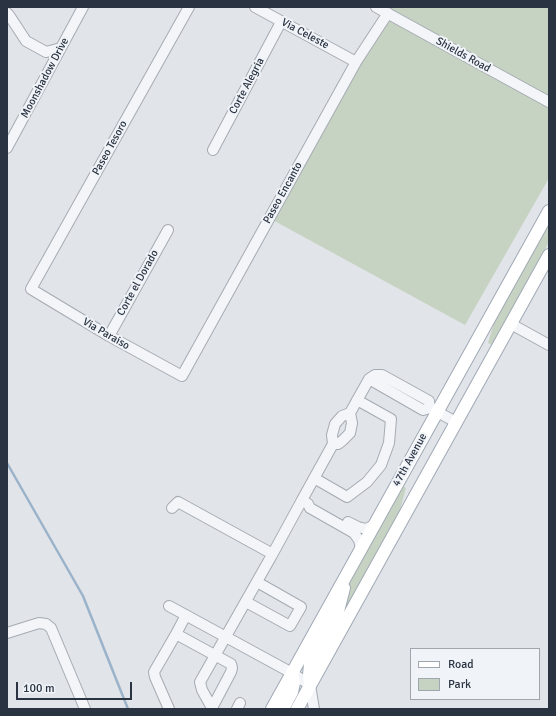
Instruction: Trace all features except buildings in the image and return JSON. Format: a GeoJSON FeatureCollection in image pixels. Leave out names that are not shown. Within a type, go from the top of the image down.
{"type":"FeatureCollection","features":[{"type":"Feature","properties":{"kind":"main road","name":"47th Avenue"},"geometry":{"type":"LineString","coordinates":[[272,709],[374,525],[433,410],[549,211]]}},
{"type":"Feature","properties":{"kind":"main road","name":"47th Avenue"},"geometry":{"type":"LineString","coordinates":[[296,709],[549,255]]}},
{"type":"Feature","properties":{"kind":"main road"},"geometry":{"type":"LineString","coordinates":[[310,685],[310,664],[337,615],[348,572]]}},
{"type":"Feature","properties":{"kind":"main road"},"geometry":{"type":"LineString","coordinates":[[283,709],[292,692],[294,683],[292,673]]}},
{"type":"Feature","properties":{"kind":"street","name":"Moonshadow Drive"},"geometry":{"type":"LineString","coordinates":[[7,148],[83,7]]}},
{"type":"Feature","properties":{"kind":"street","name":"Paseo Tesoro"},"geometry":{"type":"LineString","coordinates":[[31,289],[189,7]]}},
{"type":"Feature","properties":{"kind":"street","name":"Via Celeste"},"geometry":{"type":"LineString","coordinates":[[255,7],[356,62]]}},
{"type":"Feature","properties":{"kind":"street","name":"Shields Road"},"geometry":{"type":"LineString","coordinates":[[376,7],[549,102]]}},
{"type":"Feature","properties":{"kind":"street"},"geometry":{"type":"LineString","coordinates":[[7,13],[26,41],[46,52],[61,48]]}},
{"type":"Feature","properties":{"kind":"street","name":"Paseo Encanto"},"geometry":{"type":"LineString","coordinates":[[182,376],[356,62],[388,14]]}},
{"type":"Feature","properties":{"kind":"street","name":"Corte Alegria"},"geometry":{"type":"LineString","coordinates":[[213,150],[281,22]]}},
{"type":"Feature","properties":{"kind":"street","name":"Corte el Dorado"},"geometry":{"type":"LineString","coordinates":[[109,336],[168,230]]}},
{"type":"Feature","properties":{"kind":"street","name":"Via Paraiso"},"geometry":{"type":"LineString","coordinates":[[31,289],[109,336],[182,376]]}},
{"type":"Feature","properties":{"kind":"street"},"geometry":{"type":"LineString","coordinates":[[511,324],[549,346]]}},
{"type":"Feature","properties":{"kind":"street"},"geometry":{"type":"LineString","coordinates":[[333,444],[342,442],[350,433],[352,423],[350,413],[369,379],[375,375],[382,375],[429,401],[433,410],[456,422]]}},
{"type":"Feature","properties":{"kind":"street"},"geometry":{"type":"LineString","coordinates":[[314,478],[347,497],[367,482],[381,465],[389,443],[391,419],[357,400]]}},
{"type":"Feature","properties":{"kind":"street"},"geometry":{"type":"LineString","coordinates":[[212,708],[202,690],[200,682],[272,555],[305,502],[314,478],[333,444],[332,435],[335,424],[342,416],[350,413]]}},
{"type":"Feature","properties":{"kind":"street"},"geometry":{"type":"LineString","coordinates":[[172,508],[178,502],[272,555]]}},
{"type":"Feature","properties":{"kind":"street"},"geometry":{"type":"LineString","coordinates":[[305,502],[312,503],[358,527],[366,529],[374,525]]}},
{"type":"Feature","properties":{"kind":"street"},"geometry":{"type":"LineString","coordinates":[[305,502],[310,508],[354,533],[359,540],[361,549]]}},
{"type":"Feature","properties":{"kind":"street"},"geometry":{"type":"LineString","coordinates":[[246,602],[290,626],[301,607],[257,582]]}},
{"type":"Feature","properties":{"kind":"street"},"geometry":{"type":"LineString","coordinates":[[168,606],[292,673],[310,685],[314,709]]}},
{"type":"Feature","properties":{"kind":"street"},"geometry":{"type":"LineString","coordinates":[[169,709],[154,672],[186,615]]}},
{"type":"Feature","properties":{"kind":"street"},"geometry":{"type":"LineString","coordinates":[[7,633],[39,623],[46,624],[51,628],[85,709]]}},
{"type":"Feature","properties":{"kind":"street"},"geometry":{"type":"LineString","coordinates":[[176,634],[230,664],[232,668],[212,708]]}},
{"type":"Feature","properties":{"kind":"green space"},"geometry":{"type":"Polygon","coordinates":[[[376,7],[549,7],[549,178],[465,325],[269,218],[388,14],[376,7]]]}},
{"type":"Feature","properties":{"kind":"green space"},"geometry":{"type":"Polygon","coordinates":[[[549,224],[549,242],[492,345],[488,343],[494,323],[549,224]]]}},
{"type":"Feature","properties":{"kind":"green space"},"geometry":{"type":"Polygon","coordinates":[[[403,486],[406,488],[400,510],[347,606],[344,604],[350,582],[403,486]]]}},
{"type":"Feature","properties":{"kind":"waterway"},"geometry":{"type":"LineString","coordinates":[[7,463],[83,596],[128,709]]}}]}
